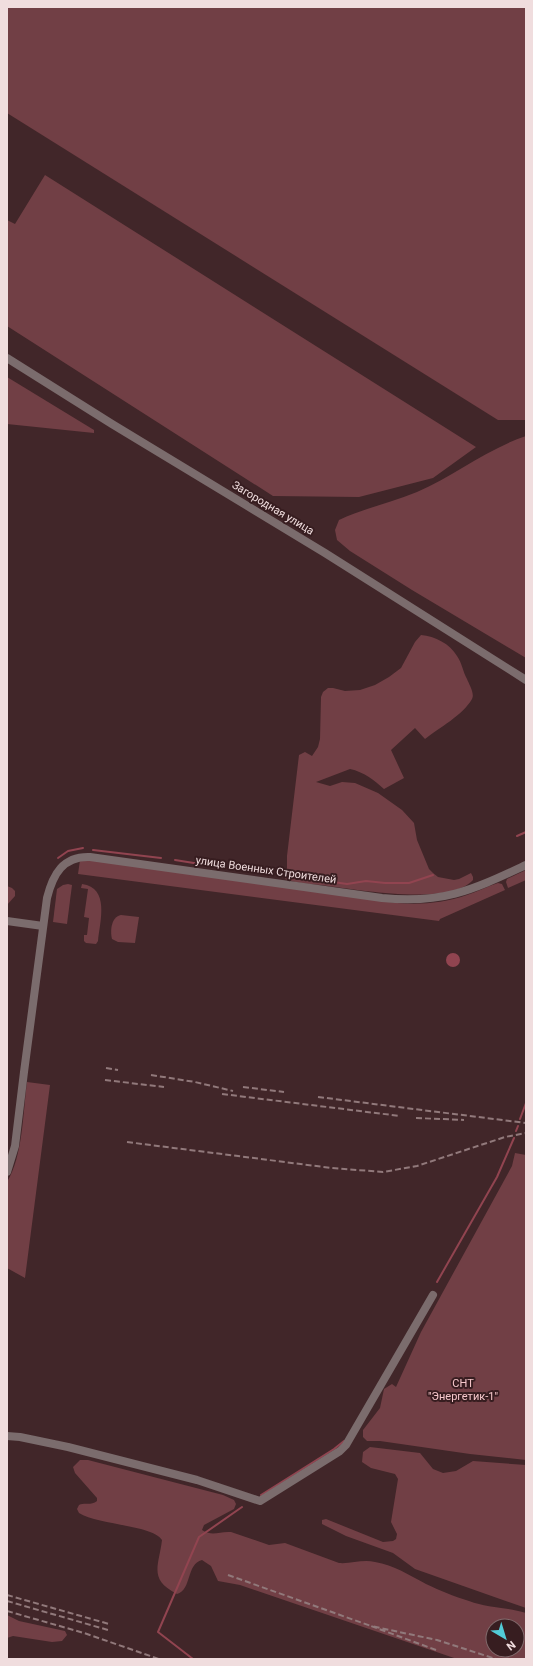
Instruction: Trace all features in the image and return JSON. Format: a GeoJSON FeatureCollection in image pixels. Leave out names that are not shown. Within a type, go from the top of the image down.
{"type":"FeatureCollection","features":[{"type":"Feature","properties":{"kind":"street","name":"Загородная улица"},"geometry":{"type":"LineString","coordinates":[[7,358],[112,424],[329,556],[526,680]]}},
{"type":"Feature","properties":{"kind":"street","name":"улица Военных Строителей"},"geometry":{"type":"LineString","coordinates":[[7,1172],[15,1146],[24,1065],[47,898],[52,881],[63,866],[78,858],[97,858],[382,898],[411,900],[434,899],[472,890],[526,865]]}},
{"type":"Feature","properties":{"kind":"street"},"geometry":{"type":"LineString","coordinates":[[7,921],[43,926]]}},
{"type":"Feature","properties":{"kind":"street"},"geometry":{"type":"LineString","coordinates":[[7,1436],[20,1437],[68,1447],[189,1478],[260,1500],[340,1451],[346,1445],[433,1295]]}},
{"type":"Feature","properties":{"kind":"green space"},"geometry":{"type":"Polygon","coordinates":[[[7,7],[526,7],[526,420],[498,420],[7,113],[7,7]]]}},
{"type":"Feature","properties":{"kind":"green space"},"geometry":{"type":"Polygon","coordinates":[[[45,175],[476,447],[433,478],[359,497],[273,496],[7,326],[7,220],[15,224],[45,175]]]}},
{"type":"Feature","properties":{"kind":"green space"},"geometry":{"type":"Polygon","coordinates":[[[7,377],[94,430],[94,433],[7,424],[7,377]]]}},
{"type":"Feature","properties":{"kind":"green space"},"geometry":{"type":"Polygon","coordinates":[[[526,436],[526,658],[350,551],[337,540],[335,530],[339,520],[431,486],[484,455],[512,441],[526,436]]]}},
{"type":"Feature","properties":{"kind":"green space"},"geometry":{"type":"Polygon","coordinates":[[[421,635],[442,641],[457,656],[472,692],[473,697],[468,705],[457,716],[425,739],[415,728],[391,750],[404,778],[384,789],[360,772],[350,769],[316,782],[330,786],[342,782],[355,783],[378,793],[402,810],[414,823],[417,840],[429,869],[433,873],[438,877],[454,880],[471,873],[473,880],[461,888],[445,892],[404,894],[382,893],[301,883],[285,879],[284,875],[287,868],[287,856],[299,755],[305,752],[312,756],[318,747],[320,739],[321,697],[323,692],[328,688],[345,691],[360,690],[375,685],[389,677],[401,668],[415,642],[421,635]]]}},
{"type":"Feature","properties":{"kind":"green space"},"geometry":{"type":"Polygon","coordinates":[[[80,860],[89,860],[397,903],[415,904],[441,902],[471,894],[498,883],[502,884],[505,890],[440,919],[439,921],[78,874],[80,860]]]}},
{"type":"Feature","properties":{"kind":"green space"},"geometry":{"type":"Polygon","coordinates":[[[526,870],[526,880],[508,888],[506,882],[507,879],[526,870]]]}},
{"type":"Feature","properties":{"kind":"green space"},"geometry":{"type":"Polygon","coordinates":[[[68,884],[72,885],[67,924],[53,922],[57,889],[68,884]]]}},
{"type":"Feature","properties":{"kind":"green space"},"geometry":{"type":"Polygon","coordinates":[[[82,884],[91,887],[97,892],[100,899],[101,915],[98,941],[96,944],[86,943],[84,941],[84,935],[87,935],[89,918],[84,917],[88,889],[81,888],[82,884]]]}},
{"type":"Feature","properties":{"kind":"green space"},"geometry":{"type":"Polygon","coordinates":[[[7,886],[15,891],[15,896],[7,905],[7,886]]]}},
{"type":"Feature","properties":{"kind":"green space"},"geometry":{"type":"Polygon","coordinates":[[[121,915],[139,917],[135,943],[118,942],[112,939],[111,928],[113,921],[121,915]]]}},
{"type":"Feature","properties":{"kind":"green space"},"geometry":{"type":"Polygon","coordinates":[[[27,1082],[50,1085],[25,1278],[7,1268],[7,1182],[16,1160],[19,1147],[27,1082]]]}},
{"type":"Feature","properties":{"kind":"green space","name":"СНТ \"Энергетик-1\""},"geometry":{"type":"Polygon","coordinates":[[[515,1153],[526,1155],[526,1460],[470,1454],[380,1441],[367,1441],[363,1437],[363,1430],[380,1408],[384,1389],[392,1384],[396,1387],[421,1332],[512,1166],[515,1153]]]}},
{"type":"Feature","properties":{"kind":"green space"},"geometry":{"type":"Polygon","coordinates":[[[370,1447],[420,1453],[433,1469],[443,1473],[456,1471],[473,1461],[526,1465],[526,1608],[415,1569],[393,1553],[346,1536],[322,1524],[322,1520],[326,1519],[383,1542],[393,1541],[396,1539],[397,1534],[391,1522],[398,1479],[395,1474],[371,1468],[362,1462],[363,1452],[370,1447]]]}},
{"type":"Feature","properties":{"kind":"green space"},"geometry":{"type":"Polygon","coordinates":[[[80,1460],[88,1460],[223,1495],[234,1500],[236,1504],[234,1509],[204,1525],[202,1530],[209,1533],[231,1532],[269,1545],[285,1543],[339,1563],[370,1561],[382,1563],[458,1598],[483,1605],[526,1613],[526,1659],[457,1659],[240,1585],[218,1581],[211,1566],[202,1560],[193,1566],[185,1588],[182,1592],[177,1594],[162,1583],[159,1577],[158,1565],[162,1540],[157,1535],[148,1531],[99,1520],[79,1513],[77,1509],[79,1505],[95,1502],[97,1501],[97,1498],[75,1473],[73,1467],[80,1460]]]}},
{"type":"Feature","properties":{"kind":"green space"},"geometry":{"type":"Polygon","coordinates":[[[7,1615],[19,1621],[65,1631],[67,1635],[62,1641],[52,1642],[13,1636],[7,1638],[7,1615]]]}},
{"type":"Feature","properties":{"kind":"shaded area"},"geometry":{"type":"Polygon","coordinates":[[[450,953],[456,953],[460,957],[460,963],[456,967],[450,967],[446,963],[446,957],[450,953]]]}},
{"type":"Feature","properties":{"kind":"waterway"},"geometry":{"type":"LineString","coordinates":[[517,836],[526,832]]}},
{"type":"Feature","properties":{"kind":"waterway"},"geometry":{"type":"LineString","coordinates":[[58,858],[68,851],[83,848]]}},
{"type":"Feature","properties":{"kind":"waterway"},"geometry":{"type":"LineString","coordinates":[[93,850],[161,858]]}},
{"type":"Feature","properties":{"kind":"waterway"},"geometry":{"type":"LineString","coordinates":[[175,860],[200,864]]}},
{"type":"Feature","properties":{"kind":"waterway"},"geometry":{"type":"LineString","coordinates":[[238,869],[269,873]]}},
{"type":"Feature","properties":{"kind":"waterway"},"geometry":{"type":"LineString","coordinates":[[278,874],[347,884],[366,881],[409,883],[433,875]]}},
{"type":"Feature","properties":{"kind":"waterway"},"geometry":{"type":"LineString","coordinates":[[520,1119],[526,1103]]}},
{"type":"Feature","properties":{"kind":"waterway"},"geometry":{"type":"LineString","coordinates":[[516,1131],[518,1126]]}},
{"type":"Feature","properties":{"kind":"waterway"},"geometry":{"type":"LineString","coordinates":[[437,1282],[497,1177],[514,1138]]}},
{"type":"Feature","properties":{"kind":"waterway"},"geometry":{"type":"LineString","coordinates":[[261,1495],[334,1449],[344,1441]]}},
{"type":"Feature","properties":{"kind":"waterway"},"geometry":{"type":"LineString","coordinates":[[193,1659],[158,1632],[199,1537],[242,1507]]}},
{"type":"Feature","properties":{"kind":"railway"},"geometry":{"type":"LineString","coordinates":[[106,1068],[118,1070]]}},
{"type":"Feature","properties":{"kind":"railway"},"geometry":{"type":"LineString","coordinates":[[151,1075],[195,1082],[233,1091]]}},
{"type":"Feature","properties":{"kind":"railway"},"geometry":{"type":"LineString","coordinates":[[105,1080],[164,1087]]}},
{"type":"Feature","properties":{"kind":"railway"},"geometry":{"type":"LineString","coordinates":[[243,1087],[284,1092]]}},
{"type":"Feature","properties":{"kind":"railway"},"geometry":{"type":"LineString","coordinates":[[222,1094],[400,1116]]}},
{"type":"Feature","properties":{"kind":"railway"},"geometry":{"type":"LineString","coordinates":[[318,1097],[526,1123]]}},
{"type":"Feature","properties":{"kind":"railway"},"geometry":{"type":"LineString","coordinates":[[416,1118],[464,1120]]}},
{"type":"Feature","properties":{"kind":"railway"},"geometry":{"type":"LineString","coordinates":[[127,1142],[332,1168],[383,1172],[417,1166],[505,1137],[526,1133]]}},
{"type":"Feature","properties":{"kind":"railway"},"geometry":{"type":"LineString","coordinates":[[228,1575],[371,1626]]}},
{"type":"Feature","properties":{"kind":"railway"},"geometry":{"type":"LineString","coordinates":[[7,1595],[109,1624]]}},
{"type":"Feature","properties":{"kind":"railway"},"geometry":{"type":"LineString","coordinates":[[7,1601],[108,1630]]}},
{"type":"Feature","properties":{"kind":"railway"},"geometry":{"type":"LineString","coordinates":[[7,1611],[84,1633],[159,1659]]}},
{"type":"Feature","properties":{"kind":"railway"},"geometry":{"type":"LineString","coordinates":[[436,1650],[371,1626],[437,1640],[496,1659]]}}]}
